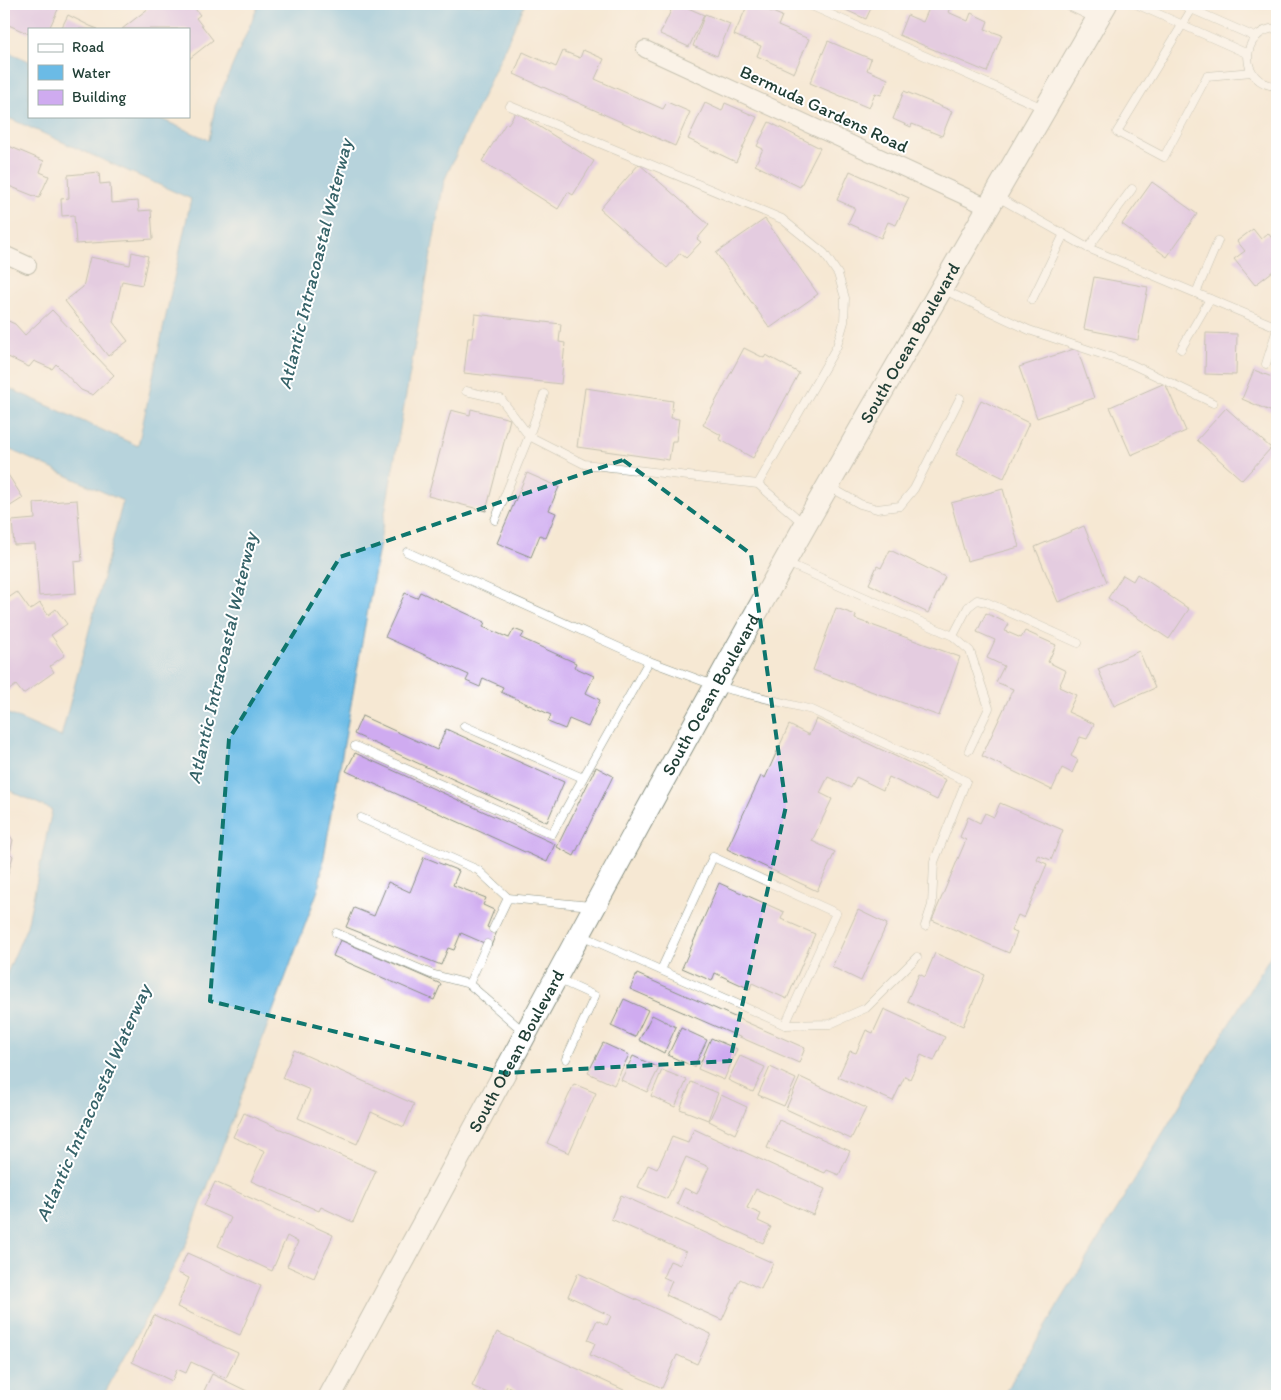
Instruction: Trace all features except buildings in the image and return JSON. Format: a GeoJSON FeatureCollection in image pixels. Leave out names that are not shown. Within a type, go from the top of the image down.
{"type":"FeatureCollection","features":[{"type":"Feature","properties":{"kind":"main road","name":"South Ocean Boulevard"},"geometry":{"type":"LineString","coordinates":[[330,1396],[579,934],[805,525],[991,200],[1102,12]]}},
{"type":"Feature","properties":{"kind":"street","name":"Bermuda Gardens Road"},"geometry":{"type":"LineString","coordinates":[[645,49],[991,200]]}},
{"type":"Feature","properties":{"kind":"street"},"geometry":{"type":"LineString","coordinates":[[4,254],[28,265]]}},
{"type":"Feature","properties":{"kind":"lane"},"geometry":{"type":"LineString","coordinates":[[809,4],[1045,109]]}},
{"type":"Feature","properties":{"kind":"lane"},"geometry":{"type":"LineString","coordinates":[[1064,4],[1102,12]]}},
{"type":"Feature","properties":{"kind":"lane"},"geometry":{"type":"LineString","coordinates":[[1136,4],[1248,54]]}},
{"type":"Feature","properties":{"kind":"lane"},"geometry":{"type":"LineString","coordinates":[[1180,4],[1194,6],[1255,37]]}},
{"type":"Feature","properties":{"kind":"lane"},"geometry":{"type":"LineString","coordinates":[[1194,6],[1117,132],[1164,157],[1207,76],[1252,72]]}},
{"type":"Feature","properties":{"kind":"lane"},"geometry":{"type":"LineString","coordinates":[[1277,28],[1262,32],[1255,37],[1250,45],[1248,54],[1248,63],[1257,79],[1265,84],[1277,86]]}},
{"type":"Feature","properties":{"kind":"lane"},"geometry":{"type":"LineString","coordinates":[[510,106],[782,219],[824,253],[838,274],[845,298],[844,322],[837,346],[758,484]]}},
{"type":"Feature","properties":{"kind":"lane"},"geometry":{"type":"LineString","coordinates":[[1088,248],[1132,189]]}},
{"type":"Feature","properties":{"kind":"lane"},"geometry":{"type":"LineString","coordinates":[[991,200],[1064,234],[1088,248],[1277,328],[1266,364]]}},
{"type":"Feature","properties":{"kind":"lane"},"geometry":{"type":"LineString","coordinates":[[1032,300],[1064,234]]}},
{"type":"Feature","properties":{"kind":"lane"},"geometry":{"type":"LineString","coordinates":[[1196,293],[1218,241]]}},
{"type":"Feature","properties":{"kind":"lane"},"geometry":{"type":"LineString","coordinates":[[941,288],[1029,330],[1131,364],[1213,404]]}},
{"type":"Feature","properties":{"kind":"lane"},"geometry":{"type":"LineString","coordinates":[[1181,349],[1210,299]]}},
{"type":"Feature","properties":{"kind":"lane"},"geometry":{"type":"LineString","coordinates":[[466,391],[501,399],[529,436],[584,464],[758,484],[805,525]]}},
{"type":"Feature","properties":{"kind":"lane"},"geometry":{"type":"LineString","coordinates":[[495,520],[544,394]]}},
{"type":"Feature","properties":{"kind":"lane"},"geometry":{"type":"LineString","coordinates":[[828,486],[860,504],[877,509],[900,506],[914,490],[960,398]]}},
{"type":"Feature","properties":{"kind":"lane"},"geometry":{"type":"LineString","coordinates":[[407,552],[649,661],[716,686],[812,710],[966,781],[934,862],[932,905],[925,926]]}},
{"type":"Feature","properties":{"kind":"lane"},"geometry":{"type":"LineString","coordinates":[[785,562],[953,636],[970,651],[989,708],[969,750]]}},
{"type":"Feature","properties":{"kind":"lane"},"geometry":{"type":"LineString","coordinates":[[953,636],[968,607],[977,600],[986,602],[1078,643]]}},
{"type":"Feature","properties":{"kind":"lane"},"geometry":{"type":"LineString","coordinates":[[355,746],[552,834],[649,661]]}},
{"type":"Feature","properties":{"kind":"lane"},"geometry":{"type":"LineString","coordinates":[[464,726],[583,778]]}},
{"type":"Feature","properties":{"kind":"lane"},"geometry":{"type":"LineString","coordinates":[[361,818],[478,870],[508,898],[594,907]]}},
{"type":"Feature","properties":{"kind":"lane"},"geometry":{"type":"LineString","coordinates":[[661,970],[713,857],[836,913],[785,1025]]}},
{"type":"Feature","properties":{"kind":"lane"},"geometry":{"type":"LineString","coordinates":[[493,929],[508,898]]}},
{"type":"Feature","properties":{"kind":"lane"},"geometry":{"type":"LineString","coordinates":[[336,933],[430,974],[469,984],[526,1034]]}},
{"type":"Feature","properties":{"kind":"lane"},"geometry":{"type":"LineString","coordinates":[[579,934],[785,1025],[830,1024],[866,1008],[917,957]]}},
{"type":"Feature","properties":{"kind":"lane"},"geometry":{"type":"LineString","coordinates":[[469,984],[487,944]]}},
{"type":"Feature","properties":{"kind":"lane"},"geometry":{"type":"LineString","coordinates":[[556,978],[595,996],[566,1059]]}},
{"type":"Feature","properties":{"kind":"highlighted area"},"geometry":{"type":"Polygon","coordinates":[[[623,460],[751,554],[786,806],[730,1061],[504,1073],[210,1001],[229,739],[340,557],[623,460]]]}},
{"type":"Feature","properties":{"kind":"water","name":"Atlantic Intracoastal Waterway"},"geometry":{"type":"Polygon","coordinates":[[[259,4],[525,4],[444,181],[318,890],[185,1247],[103,1396],[4,1396],[4,980],[27,926],[52,810],[4,788],[4,712],[61,737],[123,501],[4,447],[4,386],[138,446],[191,199],[4,116],[4,50],[28,61],[28,118],[159,118],[209,140],[215,106],[259,4]]]}},
{"type":"Feature","properties":{"kind":"water"},"geometry":{"type":"Polygon","coordinates":[[[1277,945],[1277,1396],[1003,1396],[1277,945]]]}}]}
